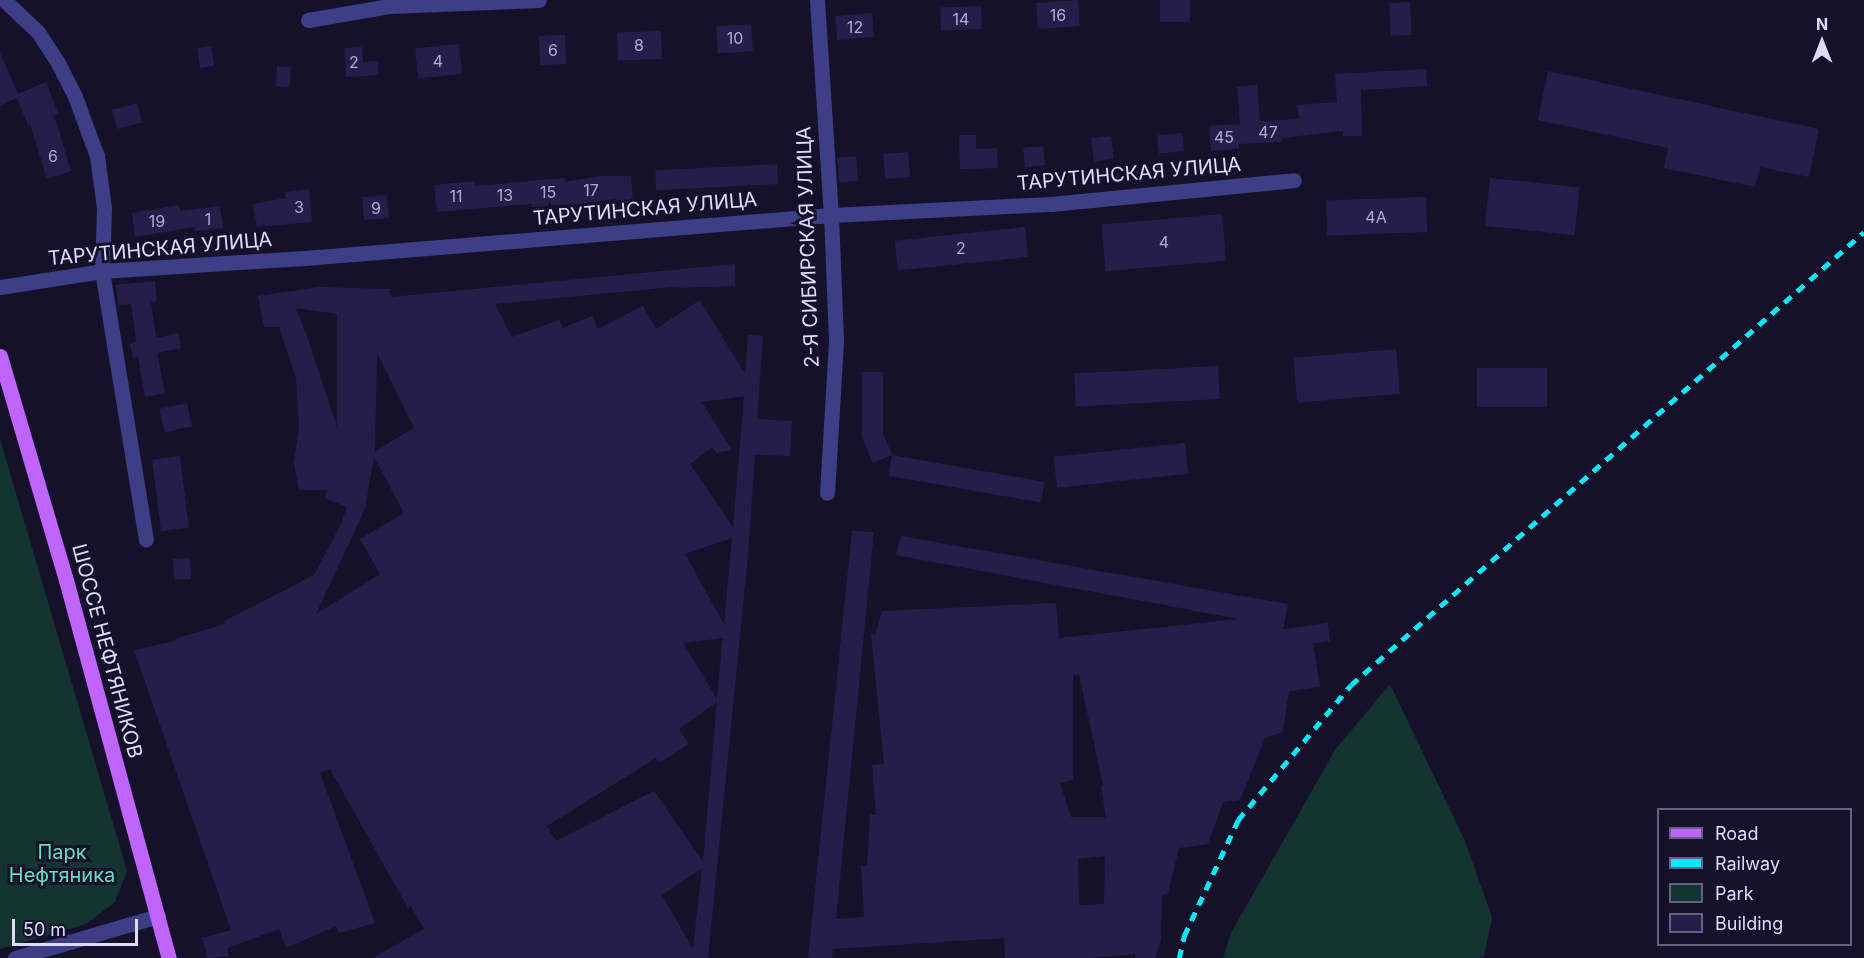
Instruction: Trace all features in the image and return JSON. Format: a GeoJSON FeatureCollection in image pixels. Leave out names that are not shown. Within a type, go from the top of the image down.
{"type":"FeatureCollection","features":[{"type":"Feature","properties":{"kind":"main road","name":"ШОССЕ НЕФТЯНИКОВ"},"geometry":{"type":"LineString","coordinates":[[0,356],[66,580],[169,958]]}},
{"type":"Feature","properties":{"kind":"street"},"geometry":{"type":"LineString","coordinates":[[4,0],[38,32],[58,63],[74,94],[97,156],[104,208],[102,271],[146,539]]}},
{"type":"Feature","properties":{"kind":"street"},"geometry":{"type":"LineString","coordinates":[[308,20],[389,6],[496,4],[539,0]]}},
{"type":"Feature","properties":{"kind":"street","name":"2-Я СИБИРСКАЯ УЛИЦА"},"geometry":{"type":"LineString","coordinates":[[817,0],[831,215],[836,342],[827,493]]}},
{"type":"Feature","properties":{"kind":"street","name":"ТАРУТИНСКАЯ УЛИЦА"},"geometry":{"type":"LineString","coordinates":[[0,287],[102,271],[317,257],[831,215],[1051,204],[1294,180]]}},
{"type":"Feature","properties":{"kind":"street"},"geometry":{"type":"LineString","coordinates":[[15,958],[158,916]]}},
{"type":"Feature","properties":{"kind":"green space","name":"Парк Нефтяника"},"geometry":{"type":"Polygon","coordinates":[[[0,439],[127,871],[115,902],[86,924],[0,949],[0,439]]]}},
{"type":"Feature","properties":{"kind":"green space"},"geometry":{"type":"Polygon","coordinates":[[[1390,684],[1465,841],[1492,917],[1484,956],[1479,958],[1223,958],[1231,933],[1335,750],[1390,684]]]}},
{"type":"Feature","properties":{"kind":"building"},"geometry":{"type":"Polygon","coordinates":[[[1078,0],[1080,26],[1038,29],[1036,3],[1078,0]]]}},
{"type":"Feature","properties":{"kind":"building"},"geometry":{"type":"Polygon","coordinates":[[[1160,0],[1190,0],[1190,22],[1160,22],[1160,0]]]}},
{"type":"Feature","properties":{"kind":"building"},"geometry":{"type":"Polygon","coordinates":[[[1410,2],[1412,35],[1391,36],[1389,3],[1410,2]]]}},
{"type":"Feature","properties":{"kind":"building"},"geometry":{"type":"Polygon","coordinates":[[[981,6],[982,29],[941,30],[940,7],[981,6]]]}},
{"type":"Feature","properties":{"kind":"building"},"geometry":{"type":"Polygon","coordinates":[[[872,13],[874,37],[837,40],[835,16],[872,13]]]}},
{"type":"Feature","properties":{"kind":"building"},"geometry":{"type":"Polygon","coordinates":[[[751,24],[753,51],[718,53],[716,26],[751,24]]]}},
{"type":"Feature","properties":{"kind":"building"},"geometry":{"type":"Polygon","coordinates":[[[661,31],[662,59],[618,61],[617,33],[661,31]]]}},
{"type":"Feature","properties":{"kind":"building"},"geometry":{"type":"Polygon","coordinates":[[[565,35],[566,64],[540,65],[539,36],[565,35]]]}},
{"type":"Feature","properties":{"kind":"building"},"geometry":{"type":"Polygon","coordinates":[[[459,44],[462,74],[418,78],[415,49],[459,44]]]}},
{"type":"Feature","properties":{"kind":"building"},"geometry":{"type":"Polygon","coordinates":[[[211,46],[214,66],[200,68],[197,48],[211,46]]]}},
{"type":"Feature","properties":{"kind":"building"},"geometry":{"type":"Polygon","coordinates":[[[362,47],[363,62],[378,61],[378,75],[346,77],[344,48],[362,47]]]}},
{"type":"Feature","properties":{"kind":"building"},"geometry":{"type":"Polygon","coordinates":[[[0,53],[18,94],[46,82],[58,113],[54,115],[71,171],[47,179],[30,124],[28,125],[17,98],[0,106],[0,53]]]}},
{"type":"Feature","properties":{"kind":"building"},"geometry":{"type":"Polygon","coordinates":[[[277,66],[291,67],[290,87],[276,86],[277,66]]]}},
{"type":"Feature","properties":{"kind":"building"},"geometry":{"type":"Polygon","coordinates":[[[1426,69],[1427,86],[1361,90],[1362,136],[1343,136],[1343,131],[1281,138],[1282,142],[1239,144],[1239,149],[1211,151],[1209,126],[1240,124],[1237,87],[1257,85],[1260,121],[1299,119],[1297,105],[1337,102],[1335,74],[1426,69]]]}},
{"type":"Feature","properties":{"kind":"building"},"geometry":{"type":"Polygon","coordinates":[[[1548,71],[1819,129],[1809,177],[1760,167],[1755,187],[1664,168],[1668,148],[1538,120],[1548,71]]]}},
{"type":"Feature","properties":{"kind":"building"},"geometry":{"type":"Polygon","coordinates":[[[137,103],[142,122],[117,129],[112,110],[137,103]]]}},
{"type":"Feature","properties":{"kind":"building"},"geometry":{"type":"Polygon","coordinates":[[[1182,133],[1184,151],[1159,154],[1157,136],[1182,133]]]}},
{"type":"Feature","properties":{"kind":"building"},"geometry":{"type":"Polygon","coordinates":[[[959,135],[976,135],[976,149],[997,148],[998,168],[960,169],[959,135]]]}},
{"type":"Feature","properties":{"kind":"building"},"geometry":{"type":"Polygon","coordinates":[[[1111,136],[1114,159],[1094,161],[1091,138],[1111,136]]]}},
{"type":"Feature","properties":{"kind":"building"},"geometry":{"type":"Polygon","coordinates":[[[1043,146],[1045,165],[1025,167],[1023,148],[1043,146]]]}},
{"type":"Feature","properties":{"kind":"building"},"geometry":{"type":"Polygon","coordinates":[[[908,152],[910,177],[885,179],[883,154],[908,152]]]}},
{"type":"Feature","properties":{"kind":"building"},"geometry":{"type":"Polygon","coordinates":[[[856,156],[858,181],[839,183],[837,158],[856,156]]]}},
{"type":"Feature","properties":{"kind":"building"},"geometry":{"type":"Polygon","coordinates":[[[777,164],[778,184],[656,190],[655,170],[777,164]]]}},
{"type":"Feature","properties":{"kind":"building"},"geometry":{"type":"Polygon","coordinates":[[[601,176],[631,176],[633,200],[616,201],[616,199],[532,207],[531,204],[437,212],[434,185],[474,181],[475,186],[565,178],[565,182],[601,176]]]}},
{"type":"Feature","properties":{"kind":"building"},"geometry":{"type":"Polygon","coordinates":[[[1490,178],[1580,187],[1574,235],[1485,226],[1490,178]]]}},
{"type":"Feature","properties":{"kind":"building"},"geometry":{"type":"Polygon","coordinates":[[[309,189],[312,222],[257,227],[253,204],[286,198],[285,192],[309,189]]]}},
{"type":"Feature","properties":{"kind":"building"},"geometry":{"type":"Polygon","coordinates":[[[387,195],[389,218],[364,220],[362,197],[387,195]]]}},
{"type":"Feature","properties":{"kind":"building"},"geometry":{"type":"Polygon","coordinates":[[[1426,197],[1427,232],[1327,235],[1326,200],[1426,197]]]}},
{"type":"Feature","properties":{"kind":"building"},"geometry":{"type":"Polygon","coordinates":[[[179,205],[180,211],[220,206],[223,228],[195,231],[195,227],[135,237],[132,213],[179,205]]]}},
{"type":"Feature","properties":{"kind":"building"},"geometry":{"type":"Polygon","coordinates":[[[1222,214],[1226,261],[1106,271],[1101,225],[1222,214]]]}},
{"type":"Feature","properties":{"kind":"building"},"geometry":{"type":"Polygon","coordinates":[[[1025,227],[1028,257],[898,271],[895,241],[1025,227]]]}},
{"type":"Feature","properties":{"kind":"building"},"geometry":{"type":"Polygon","coordinates":[[[735,264],[735,286],[678,288],[683,286],[495,304],[512,337],[559,320],[563,328],[592,316],[598,329],[643,306],[656,329],[700,300],[745,374],[748,335],[763,336],[757,419],[792,421],[790,456],[755,455],[748,555],[708,958],[373,958],[424,929],[411,906],[408,908],[330,769],[320,773],[375,923],[339,933],[336,926],[286,948],[279,929],[227,948],[229,956],[208,958],[202,938],[231,930],[134,650],[175,641],[175,639],[225,624],[224,621],[314,575],[341,524],[347,507],[325,498],[327,490],[299,490],[294,463],[299,426],[296,378],[279,327],[264,327],[258,296],[319,287],[390,289],[391,297],[735,264]],[[296,308],[308,339],[337,427],[337,314],[296,308]],[[377,353],[375,451],[414,428],[377,353]],[[744,396],[702,402],[732,450],[717,453],[712,447],[690,464],[733,527],[744,396]],[[374,457],[365,509],[316,614],[380,574],[360,539],[404,513],[374,457]],[[732,538],[685,554],[724,624],[732,538]],[[723,638],[683,643],[717,699],[723,638]],[[717,702],[679,729],[689,744],[659,763],[656,758],[547,826],[556,841],[654,791],[703,862],[717,702]],[[702,868],[662,895],[693,949],[702,868]]]}},
{"type":"Feature","properties":{"kind":"building"},"geometry":{"type":"Polygon","coordinates":[[[155,281],[157,301],[151,302],[156,338],[178,333],[181,348],[157,353],[165,393],[145,397],[138,357],[133,358],[130,344],[136,342],[131,304],[118,305],[116,285],[155,281]]]}},
{"type":"Feature","properties":{"kind":"building"},"geometry":{"type":"Polygon","coordinates":[[[1396,349],[1400,394],[1297,403],[1293,358],[1396,349]]]}},
{"type":"Feature","properties":{"kind":"building"},"geometry":{"type":"Polygon","coordinates":[[[1218,366],[1220,399],[1076,406],[1074,374],[1218,366]]]}},
{"type":"Feature","properties":{"kind":"building"},"geometry":{"type":"Polygon","coordinates":[[[1477,368],[1547,368],[1547,407],[1477,407],[1477,368]]]}},
{"type":"Feature","properties":{"kind":"building"},"geometry":{"type":"Polygon","coordinates":[[[862,372],[883,372],[883,433],[892,455],[873,463],[862,437],[862,372]]]}},
{"type":"Feature","properties":{"kind":"building"},"geometry":{"type":"Polygon","coordinates":[[[187,403],[192,426],[165,432],[160,409],[187,403]]]}},
{"type":"Feature","properties":{"kind":"building"},"geometry":{"type":"Polygon","coordinates":[[[1185,443],[1188,474],[1057,488],[1054,457],[1185,443]]]}},
{"type":"Feature","properties":{"kind":"building"},"geometry":{"type":"Polygon","coordinates":[[[892,455],[1045,482],[1041,503],[888,476],[892,455]]]}},
{"type":"Feature","properties":{"kind":"building"},"geometry":{"type":"Polygon","coordinates":[[[180,456],[189,527],[161,531],[152,459],[180,456]]]}},
{"type":"Feature","properties":{"kind":"building"},"geometry":{"type":"Polygon","coordinates":[[[852,531],[874,532],[836,919],[864,917],[861,866],[867,866],[870,815],[876,815],[872,765],[884,764],[871,634],[875,635],[882,611],[1056,603],[1059,638],[1239,619],[896,555],[901,536],[1288,604],[1283,629],[1328,623],[1330,641],[1313,643],[1320,687],[1289,691],[1283,732],[1265,738],[1240,800],[1223,802],[1208,844],[1179,848],[1168,893],[1162,895],[1161,940],[1155,958],[1135,958],[1135,954],[1091,958],[1005,958],[1004,938],[833,949],[832,958],[808,958],[852,531]],[[1079,674],[1073,675],[1073,780],[1060,783],[1071,817],[1106,817],[1101,786],[1103,786],[1079,674]],[[1105,856],[1078,859],[1079,905],[1104,904],[1105,856]]]}},
{"type":"Feature","properties":{"kind":"building"},"geometry":{"type":"Polygon","coordinates":[[[190,558],[191,579],[174,580],[173,559],[190,558]]]}},
{"type":"Feature","properties":{"kind":"railway"},"geometry":{"type":"LineString","coordinates":[[1179,958],[1184,936],[1238,820],[1351,685],[1864,232]]}}]}
